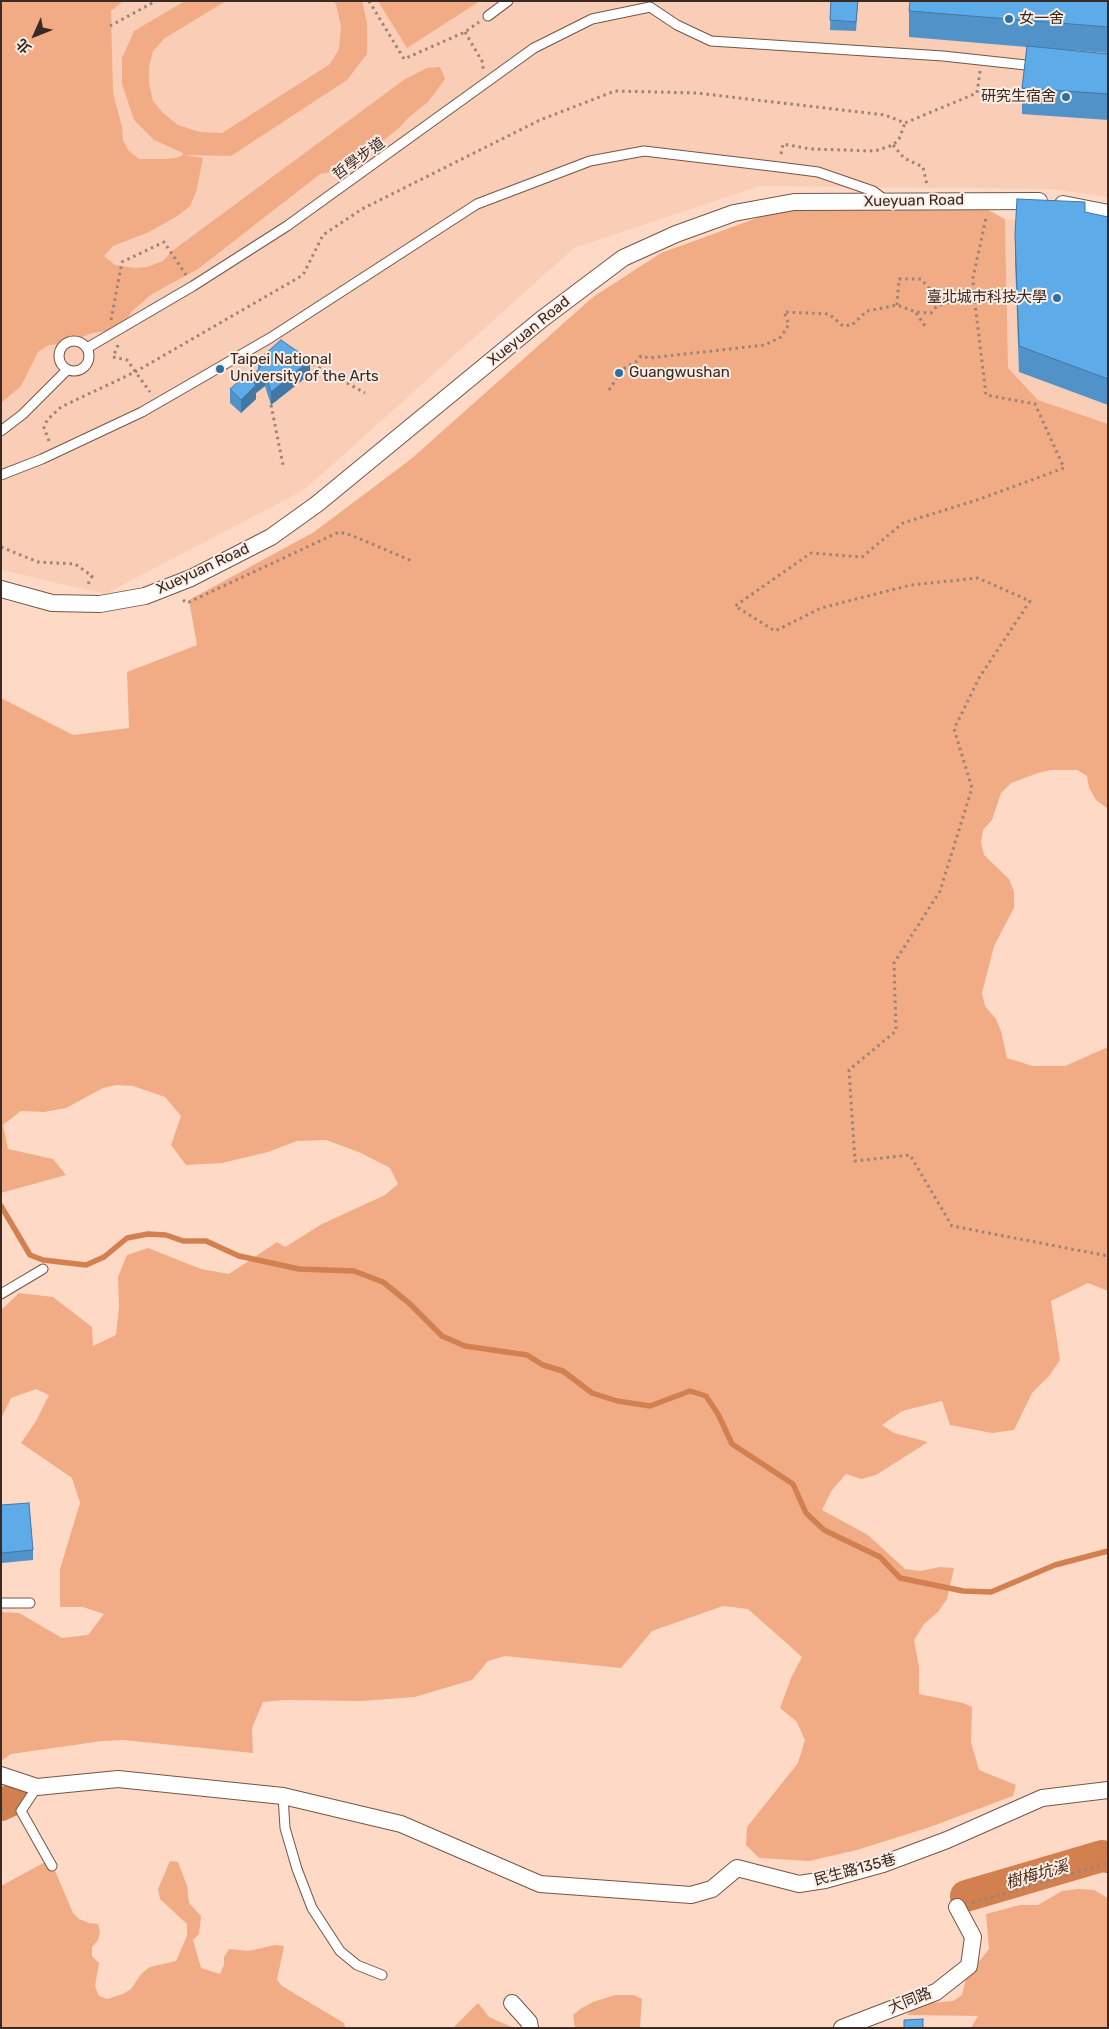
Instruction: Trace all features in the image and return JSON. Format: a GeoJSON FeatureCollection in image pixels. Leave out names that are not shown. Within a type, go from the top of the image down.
{"type":"FeatureCollection","features":[{"type":"Feature","properties":{"kind":"street","name":"Xueyuan Road"},"geometry":{"type":"LineString","coordinates":[[1,589],[52,602],[100,604],[144,596],[191,578],[271,537],[317,504],[421,421],[542,319],[623,258],[676,234],[734,213],[794,202],[987,200],[1047,201],[1108,213]]}},
{"type":"Feature","properties":{"kind":"street"},"geometry":{"type":"LineString","coordinates":[[1,1775],[37,1787],[118,1779],[283,1796]]}},
{"type":"Feature","properties":{"kind":"street","name":"民生路135巷"},"geometry":{"type":"LineString","coordinates":[[283,1796],[401,1824],[540,1884],[691,1895],[712,1889],[737,1868],[799,1884],[825,1880],[883,1864],[947,1840],[1042,1798],[1108,1790]]}},
{"type":"Feature","properties":{"kind":"street","name":"大同路"},"geometry":{"type":"LineString","coordinates":[[842,2028],[936,1992],[968,1966],[973,1937],[957,1907]]}},
{"type":"Feature","properties":{"kind":"street"},"geometry":{"type":"LineString","coordinates":[[512,2003],[529,2022],[530,2028]]}},
{"type":"Feature","properties":{"kind":"lane"},"geometry":{"type":"LineString","coordinates":[[488,16],[508,1]]}},
{"type":"Feature","properties":{"kind":"lane"},"geometry":{"type":"LineString","coordinates":[[650,4],[677,25],[711,41],[934,56],[1040,67]]}},
{"type":"Feature","properties":{"kind":"lane","name":"哲學步道"},"geometry":{"type":"LineString","coordinates":[[87,348],[193,286],[287,226],[341,189],[534,48],[592,19],[650,4]]}},
{"type":"Feature","properties":{"kind":"lane"},"geometry":{"type":"LineString","coordinates":[[1,475],[54,454],[159,403],[270,338],[477,204],[590,161],[644,151],[818,172],[873,191],[887,202]]}},
{"type":"Feature","properties":{"kind":"lane"},"geometry":{"type":"LineString","coordinates":[[71,340],[80,342],[87,348],[89,358],[85,366],[77,371],[67,370],[60,363],[58,354],[62,345],[71,340]]}},
{"type":"Feature","properties":{"kind":"lane"},"geometry":{"type":"LineString","coordinates":[[1,431],[23,414],[67,370]]}},
{"type":"Feature","properties":{"kind":"lane"},"geometry":{"type":"LineString","coordinates":[[1,1294],[43,1269]]}},
{"type":"Feature","properties":{"kind":"lane"},"geometry":{"type":"LineString","coordinates":[[1,1604],[30,1603]]}},
{"type":"Feature","properties":{"kind":"lane"},"geometry":{"type":"LineString","coordinates":[[37,1787],[21,1811],[52,1866]]}},
{"type":"Feature","properties":{"kind":"lane"},"geometry":{"type":"LineString","coordinates":[[283,1796],[285,1828],[297,1870],[312,1908],[340,1951],[357,1964],[382,1975]]}},
{"type":"Feature","properties":{"kind":"path"},"geometry":{"type":"LineString","coordinates":[[110,26],[156,1]]}},
{"type":"Feature","properties":{"kind":"path"},"geometry":{"type":"LineString","coordinates":[[369,1],[404,59],[464,32],[483,63]]}},
{"type":"Feature","properties":{"kind":"path"},"geometry":{"type":"LineString","coordinates":[[779,167],[783,144],[811,149],[876,151],[892,145],[899,139],[905,123],[977,93],[982,61]]}},
{"type":"Feature","properties":{"kind":"path"},"geometry":{"type":"LineString","coordinates":[[892,145],[904,158],[923,167],[928,193]]}},
{"type":"Feature","properties":{"kind":"path"},"geometry":{"type":"LineString","coordinates":[[986,220],[973,278],[986,395],[1035,404],[1064,468],[977,500],[903,523],[862,557],[811,553],[734,606],[775,631],[821,608],[911,585],[978,578],[1030,601],[979,678],[954,729],[972,788],[940,891],[894,963],[896,1031],[849,1070],[855,1161],[910,1155],[952,1226],[1108,1256]]}},
{"type":"Feature","properties":{"kind":"path"},"geometry":{"type":"LineString","coordinates":[[159,403],[127,360],[114,357],[118,345],[110,317],[122,262],[164,242],[193,286]]}},
{"type":"Feature","properties":{"kind":"path"},"geometry":{"type":"LineString","coordinates":[[897,305],[899,279],[921,279],[936,296],[950,302]]}},
{"type":"Feature","properties":{"kind":"path"},"geometry":{"type":"LineString","coordinates":[[609,390],[623,369],[637,361],[641,356],[649,358],[765,345],[781,338],[789,324],[784,312],[829,314],[843,326],[852,325],[867,311],[897,305],[916,312],[931,313],[936,306],[974,295]]}},
{"type":"Feature","properties":{"kind":"path"},"geometry":{"type":"LineString","coordinates":[[916,312],[925,326]]}},
{"type":"Feature","properties":{"kind":"path"},"geometry":{"type":"LineString","coordinates":[[306,360],[365,393]]}},
{"type":"Feature","properties":{"kind":"path"},"geometry":{"type":"LineString","coordinates":[[271,406],[283,465]]}},
{"type":"Feature","properties":{"kind":"path"},"geometry":{"type":"LineString","coordinates":[[47,420],[44,428],[54,454]]}},
{"type":"Feature","properties":{"kind":"path"},"geometry":{"type":"LineString","coordinates":[[164,588],[187,603],[339,532],[351,535],[412,561]]}},
{"type":"Feature","properties":{"kind":"path"},"geometry":{"type":"LineString","coordinates":[[1,547],[38,562],[75,564],[92,576],[85,588],[91,588]]}},
{"type":"Feature","properties":{"kind":"path"},"geometry":{"type":"LineString","coordinates":[[957,1907],[1108,1863]]}},
{"type":"Feature","properties":{"kind":"shaded area","name":"Taipei National University of the Arts"},"geometry":{"type":"Polygon","coordinates":[[[1,1],[1108,1],[1108,197],[1051,189],[760,186],[574,248],[304,490],[105,594],[1,570],[1,1]]]}},
{"type":"Feature","properties":{"kind":"shaded area"},"geometry":{"type":"Polygon","coordinates":[[[1,1],[141,1],[122,2],[111,11],[113,93],[122,127],[123,140],[128,150],[139,159],[164,159],[176,158],[183,155],[183,153],[154,140],[134,120],[122,84],[122,58],[134,31],[185,1],[226,1],[165,38],[153,51],[149,67],[149,83],[153,101],[163,113],[178,125],[200,132],[222,133],[330,64],[339,49],[341,27],[336,4],[333,1],[362,1],[367,23],[367,54],[347,80],[231,156],[185,155],[203,158],[196,192],[190,206],[176,217],[149,232],[113,246],[104,256],[115,265],[135,268],[147,267],[163,261],[172,251],[405,79],[427,68],[440,67],[445,79],[428,102],[380,143],[354,156],[334,171],[320,174],[198,269],[152,294],[132,311],[119,332],[92,333],[67,343],[49,345],[38,352],[21,386],[1,403],[1,1]]]}},
{"type":"Feature","properties":{"kind":"shaded area"},"geometry":{"type":"Polygon","coordinates":[[[378,1],[480,1],[407,48],[378,1]]]}},
{"type":"Feature","properties":{"kind":"shaded area"},"geometry":{"type":"Polygon","coordinates":[[[977,204],[1005,219],[1008,368],[1038,400],[1108,424],[1108,809],[1096,800],[1089,788],[1087,776],[1077,770],[1051,770],[1038,773],[1011,783],[1001,793],[992,820],[983,830],[981,842],[984,855],[1009,879],[1014,892],[1014,908],[994,946],[982,993],[985,1006],[996,1019],[1001,1031],[1007,1058],[1033,1066],[1065,1066],[1108,1047],[1108,1291],[1088,1283],[1051,1301],[1060,1360],[1049,1376],[1032,1393],[1014,1430],[992,1433],[950,1425],[942,1401],[902,1411],[882,1425],[894,1433],[928,1442],[876,1475],[861,1479],[846,1474],[832,1490],[822,1510],[868,1535],[905,1569],[920,1571],[940,1567],[954,1568],[947,1599],[938,1612],[924,1624],[914,1640],[919,1667],[919,1694],[963,1703],[972,1707],[971,1742],[979,1770],[1016,1785],[1013,1796],[930,1827],[857,1850],[809,1861],[759,1858],[746,1845],[747,1827],[798,1763],[805,1740],[797,1722],[780,1708],[791,1678],[802,1657],[748,1609],[723,1606],[652,1631],[621,1668],[505,1656],[488,1661],[472,1680],[415,1697],[361,1701],[284,1700],[263,1702],[252,1728],[253,1753],[123,1740],[102,1741],[11,1754],[1,1761],[1,1612],[19,1613],[62,1638],[88,1635],[104,1614],[83,1607],[60,1607],[60,1569],[80,1503],[72,1478],[21,1443],[36,1421],[49,1395],[36,1389],[11,1398],[1,1419],[1,1310],[19,1293],[53,1297],[92,1327],[93,1346],[116,1335],[119,1307],[118,1277],[127,1255],[148,1248],[201,1269],[229,1274],[277,1242],[285,1247],[322,1224],[385,1195],[398,1184],[390,1168],[361,1153],[326,1140],[297,1141],[268,1152],[222,1163],[186,1165],[171,1145],[181,1116],[165,1097],[133,1086],[116,1085],[103,1088],[66,1108],[44,1112],[21,1111],[3,1125],[8,1149],[53,1159],[66,1175],[1,1193],[1,698],[73,735],[129,728],[127,672],[197,645],[189,600],[314,532],[411,459],[593,297],[661,253],[779,210],[977,204]]]}},
{"type":"Feature","properties":{"kind":"shaded area","name":"臺北城市科技大學"},"geometry":{"type":"Polygon","coordinates":[[[1005,219],[1108,228],[1108,424],[1038,400],[1008,368],[1005,219]]]}},
{"type":"Feature","properties":{"kind":"shaded area"},"geometry":{"type":"Polygon","coordinates":[[[170,1861],[178,1862],[187,1886],[189,1903],[201,1916],[199,1934],[193,1940],[201,1968],[220,1974],[224,1965],[224,1957],[229,1949],[248,1951],[275,1945],[284,1946],[277,1980],[282,1986],[344,2023],[345,2028],[1,2028],[1,1886],[45,1862],[53,1866],[73,1913],[79,1919],[98,1924],[100,1932],[98,1940],[92,1947],[92,1956],[99,1963],[95,1986],[99,1996],[107,1999],[123,1994],[131,1989],[142,1973],[150,1967],[176,1961],[187,1936],[187,1924],[160,1899],[158,1889],[170,1861]]]}},
{"type":"Feature","properties":{"kind":"shaded area"},"geometry":{"type":"Polygon","coordinates":[[[1094,1890],[1108,1898],[1108,2028],[971,2028],[978,2016],[907,2015],[916,2004],[953,2001],[962,1995],[966,1978],[989,1949],[986,1914],[1020,1905],[1038,1905],[1062,1891],[1094,1890]]]}},
{"type":"Feature","properties":{"kind":"shaded area"},"geometry":{"type":"Polygon","coordinates":[[[615,1995],[634,1995],[642,1999],[640,2028],[575,2028],[573,2015],[580,2009],[593,2002],[615,1995]]]}},
{"type":"Feature","properties":{"kind":"shaded area"},"geometry":{"type":"Polygon","coordinates":[[[478,2003],[489,2017],[514,2028],[453,2028],[478,2003]]]}},
{"type":"Feature","properties":{"kind":"building"},"geometry":{"type":"Polygon","coordinates":[[[831,1],[858,1],[856,22],[830,20],[831,1]]]}},
{"type":"Feature","properties":{"kind":"building"},"geometry":{"type":"Polygon","coordinates":[[[910,1],[1108,1],[1108,27],[909,11],[910,1]]]}},
{"type":"Feature","properties":{"kind":"building"},"geometry":{"type":"Polygon","coordinates":[[[1027,46],[1108,54],[1108,94],[1022,88],[1027,46]]]}},
{"type":"Feature","properties":{"kind":"building","name":"臺北城市科技大學"},"geometry":{"type":"Polygon","coordinates":[[[1017,199],[1085,202],[1085,212],[1108,217],[1108,379],[1019,346],[1015,234],[1017,199]]]}},
{"type":"Feature","properties":{"kind":"building"},"geometry":{"type":"Polygon","coordinates":[[[281,340],[310,360],[271,392],[265,372],[253,382],[256,385],[241,400],[230,389],[247,374],[250,377],[261,367],[258,360],[281,340]]]}},
{"type":"Feature","properties":{"kind":"building"},"geometry":{"type":"Polygon","coordinates":[[[29,1503],[33,1550],[2,1553],[1,1505],[29,1503]]]}},
{"type":"Feature","properties":{"kind":"building"},"geometry":{"type":"Polygon","coordinates":[[[923,2019],[923,2028],[904,2028],[904,2020],[923,2019]]]}},
{"type":"Feature","properties":{"kind":"waterway"},"geometry":{"type":"LineString","coordinates":[[1,1206],[30,1255],[43,1260],[86,1265],[104,1257],[127,1238],[148,1234],[166,1235],[183,1241],[206,1241],[239,1256],[299,1269],[354,1271],[383,1282],[409,1303],[442,1336],[465,1346],[527,1355],[543,1365],[563,1371],[592,1393],[617,1401],[650,1406],[690,1391],[706,1396],[718,1414],[732,1444],[793,1484],[806,1513],[824,1530],[880,1557],[900,1578],[963,1591],[991,1592],[1055,1565],[1108,1551]]}},
{"type":"Feature","properties":{"kind":"waterway","name":"樹梅坑溪"},"geometry":{"type":"LineString","coordinates":[[1,1805],[16,1798]]}},
{"type":"Feature","properties":{"kind":"waterway","name":"樹梅坑溪"},"geometry":{"type":"LineString","coordinates":[[966,1896],[1102,1856],[1108,1857]]}},
{"type":"Feature","properties":{"kind":"place","name":"女一舍"},"geometry":{"type":"Point","coordinates":[1009,19]}},
{"type":"Feature","properties":{"kind":"place","name":"研究生宿舍"},"geometry":{"type":"Point","coordinates":[1066,97]}},
{"type":"Feature","properties":{"kind":"place","name":"臺北城市科技大學"},"geometry":{"type":"Point","coordinates":[1057,298]}},
{"type":"Feature","properties":{"kind":"place","name":"Taipei National University of the Arts"},"geometry":{"type":"Point","coordinates":[220,369]}},
{"type":"Feature","properties":{"kind":"place","name":"Guangwushan"},"geometry":{"type":"Point","coordinates":[619,373]}}]}
